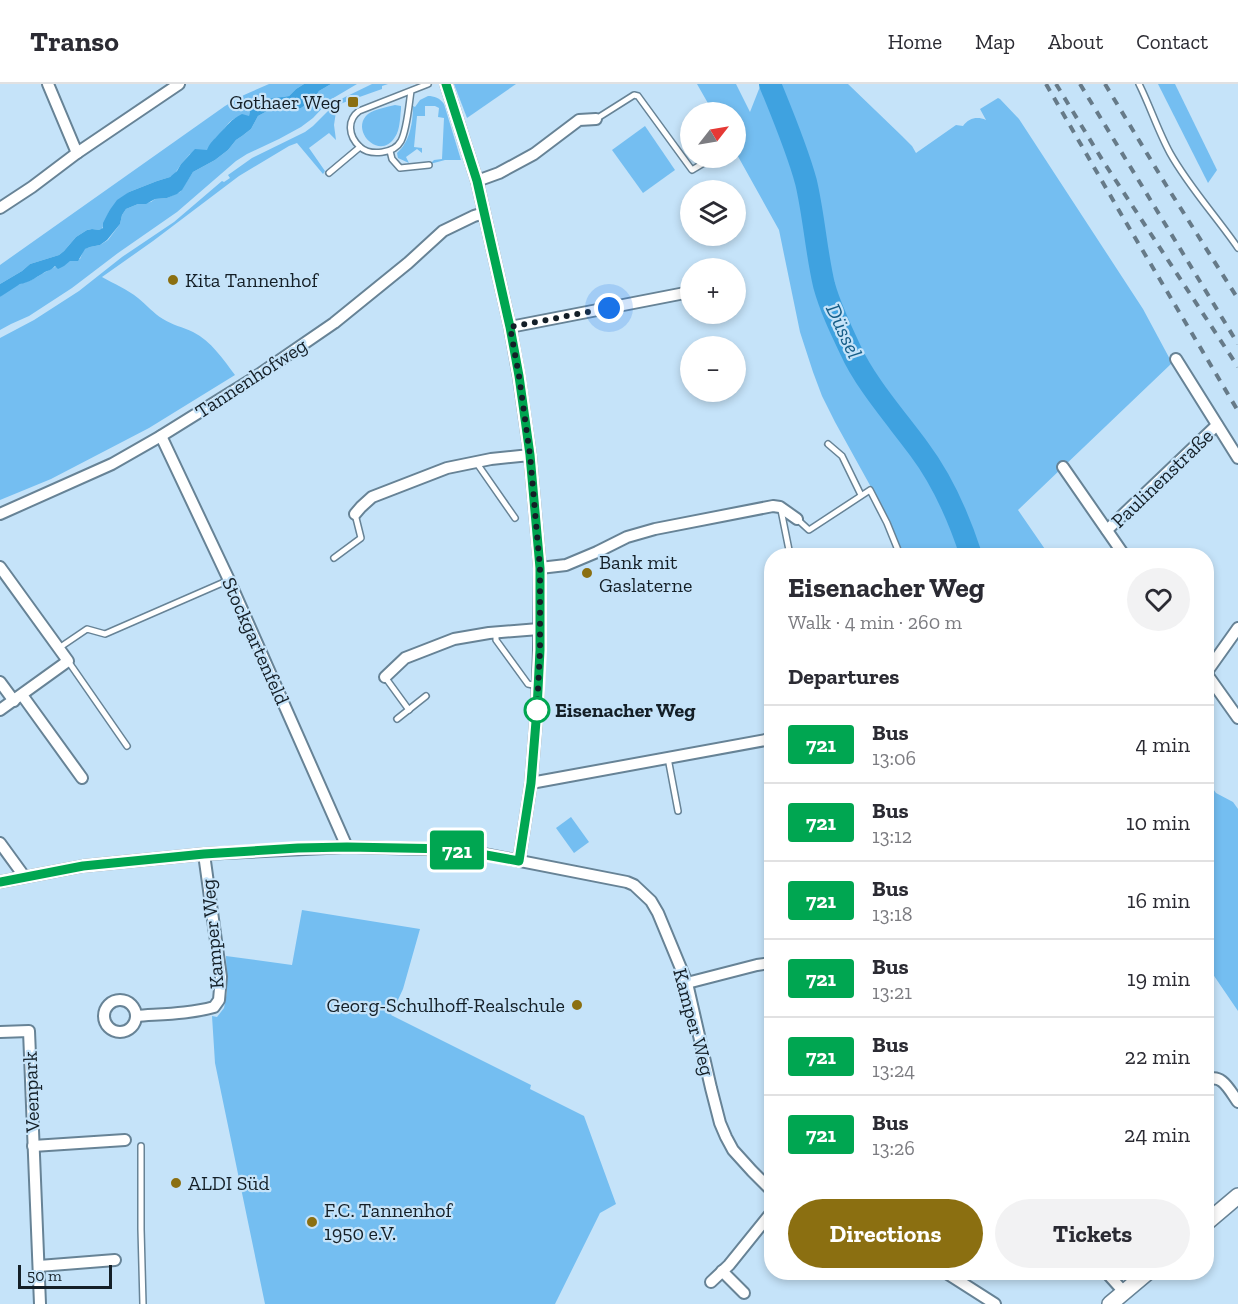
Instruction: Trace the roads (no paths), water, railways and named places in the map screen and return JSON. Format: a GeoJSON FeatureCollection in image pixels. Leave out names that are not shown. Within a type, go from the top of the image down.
{"type":"FeatureCollection","features":[{"type":"Feature","properties":{"kind":"main road"},"geometry":{"type":"LineString","coordinates":[[1214,1216],[1238,1196]]}},
{"type":"Feature","properties":{"kind":"main road"},"geometry":{"type":"LineString","coordinates":[[1110,1304],[1138,1280]]}},
{"type":"Feature","properties":{"kind":"street"},"geometry":{"type":"LineString","coordinates":[[48,84],[78,153]]}},
{"type":"Feature","properties":{"kind":"street"},"geometry":{"type":"LineString","coordinates":[[0,207],[179,84]]}},
{"type":"Feature","properties":{"kind":"street"},"geometry":{"type":"LineString","coordinates":[[446,84],[477,181],[510,327],[530,455],[540,568],[538,686],[531,783],[519,861]]}},
{"type":"Feature","properties":{"kind":"street"},"geometry":{"type":"LineString","coordinates":[[477,181],[499,173],[534,154],[579,120],[596,119]]}},
{"type":"Feature","properties":{"kind":"street","name":"Tannenhofweg"},"geometry":{"type":"LineString","coordinates":[[0,514],[112,464],[161,436],[251,380],[334,322],[443,231],[484,213]]}},
{"type":"Feature","properties":{"kind":"street"},"geometry":{"type":"LineString","coordinates":[[510,327],[680,294]]}},
{"type":"Feature","properties":{"kind":"street"},"geometry":{"type":"LineString","coordinates":[[1176,359],[1238,458]]}},
{"type":"Feature","properties":{"kind":"street","name":"Paulinenstraße"},"geometry":{"type":"LineString","coordinates":[[1107,530],[1217,425]]}},
{"type":"Feature","properties":{"kind":"street","name":"Stockgartenfeld"},"geometry":{"type":"LineString","coordinates":[[161,436],[229,580],[347,847]]}},
{"type":"Feature","properties":{"kind":"street"},"geometry":{"type":"LineString","coordinates":[[355,514],[372,497],[447,468],[475,461],[530,455]]}},
{"type":"Feature","properties":{"kind":"street"},"geometry":{"type":"LineString","coordinates":[[1063,467],[1119,548]]}},
{"type":"Feature","properties":{"kind":"street"},"geometry":{"type":"LineString","coordinates":[[540,568],[566,565],[627,537],[655,529],[773,506],[780,507],[797,519]]}},
{"type":"Feature","properties":{"kind":"street"},"geometry":{"type":"LineString","coordinates":[[0,567],[68,661],[0,710]]}},
{"type":"Feature","properties":{"kind":"street"},"geometry":{"type":"LineString","coordinates":[[1214,662],[1238,628]]}},
{"type":"Feature","properties":{"kind":"street"},"geometry":{"type":"LineString","coordinates":[[385,678],[405,658],[454,639],[496,632],[539,629]]}},
{"type":"Feature","properties":{"kind":"street"},"geometry":{"type":"LineString","coordinates":[[0,682],[18,698],[82,778]]}},
{"type":"Feature","properties":{"kind":"street"},"geometry":{"type":"LineString","coordinates":[[1214,684],[1238,718]]}},
{"type":"Feature","properties":{"kind":"street"},"geometry":{"type":"LineString","coordinates":[[531,783],[764,740]]}},
{"type":"Feature","properties":{"kind":"street"},"geometry":{"type":"LineString","coordinates":[[0,843],[24,876]]}},
{"type":"Feature","properties":{"kind":"street","name":"Kamper Weg"},"geometry":{"type":"LineString","coordinates":[[0,882],[83,866],[204,854],[347,847],[453,849],[627,882],[634,885],[651,901],[658,913],[687,983],[720,1123],[733,1150],[764,1183]]}},
{"type":"Feature","properties":{"kind":"street","name":"Kamper Weg"},"geometry":{"type":"LineString","coordinates":[[136,1016],[202,1010],[214,1007],[219,1000],[220,977],[204,854]]}},
{"type":"Feature","properties":{"kind":"street"},"geometry":{"type":"LineString","coordinates":[[687,983],[764,964]]}},
{"type":"Feature","properties":{"kind":"street","name":"Veenpark"},"geometry":{"type":"LineString","coordinates":[[0,1032],[28,1030],[40,1304]]}},
{"type":"Feature","properties":{"kind":"street"},"geometry":{"type":"LineString","coordinates":[[1214,1078],[1225,1083],[1238,1102]]}},
{"type":"Feature","properties":{"kind":"street","name":"Veenpark"},"geometry":{"type":"LineString","coordinates":[[33,1146],[125,1140]]}},
{"type":"Feature","properties":{"kind":"street"},"geometry":{"type":"LineString","coordinates":[[711,1282],[729,1265],[764,1222]]}},
{"type":"Feature","properties":{"kind":"street"},"geometry":{"type":"LineString","coordinates":[[39,1266],[115,1260]]}},
{"type":"Feature","properties":{"kind":"street"},"geometry":{"type":"LineString","coordinates":[[722,1271],[744,1293]]}},
{"type":"Feature","properties":{"kind":"street"},"geometry":{"type":"LineString","coordinates":[[958,1280],[995,1304]]}},
{"type":"Feature","properties":{"kind":"street"},"geometry":{"type":"LineString","coordinates":[[1113,1280],[1124,1292]]}},
{"type":"Feature","properties":{"kind":"lane"},"geometry":{"type":"LineString","coordinates":[[411,91],[403,136],[397,148],[377,152],[360,147],[351,133],[350,125],[354,114],[428,84]]}},
{"type":"Feature","properties":{"kind":"lane"},"geometry":{"type":"LineString","coordinates":[[1139,84],[1169,151],[1195,191],[1238,248]]}},
{"type":"Feature","properties":{"kind":"lane"},"geometry":{"type":"LineString","coordinates":[[596,119],[624,100],[634,95],[638,96],[680,154]]}},
{"type":"Feature","properties":{"kind":"lane"},"geometry":{"type":"LineString","coordinates":[[329,173],[360,147]]}},
{"type":"Feature","properties":{"kind":"lane"},"geometry":{"type":"LineString","coordinates":[[390,151],[392,159],[400,168],[429,165]]}},
{"type":"Feature","properties":{"kind":"lane"},"geometry":{"type":"LineString","coordinates":[[828,444],[842,456],[861,495]]}},
{"type":"Feature","properties":{"kind":"lane"},"geometry":{"type":"LineString","coordinates":[[475,461],[515,518]]}},
{"type":"Feature","properties":{"kind":"lane"},"geometry":{"type":"LineString","coordinates":[[797,519],[809,530],[870,490],[897,548]]}},
{"type":"Feature","properties":{"kind":"lane"},"geometry":{"type":"LineString","coordinates":[[780,507],[789,548]]}},
{"type":"Feature","properties":{"kind":"lane"},"geometry":{"type":"LineString","coordinates":[[334,558],[361,538],[355,514]]}},
{"type":"Feature","properties":{"kind":"lane"},"geometry":{"type":"LineString","coordinates":[[58,648],[87,629],[105,633],[229,580]]}},
{"type":"Feature","properties":{"kind":"lane"},"geometry":{"type":"LineString","coordinates":[[496,632],[496,640],[528,684],[538,686]]}},
{"type":"Feature","properties":{"kind":"lane"},"geometry":{"type":"LineString","coordinates":[[68,661],[127,746]]}},
{"type":"Feature","properties":{"kind":"lane"},"geometry":{"type":"LineString","coordinates":[[385,678],[409,710]]}},
{"type":"Feature","properties":{"kind":"lane"},"geometry":{"type":"LineString","coordinates":[[397,719],[426,696]]}},
{"type":"Feature","properties":{"kind":"lane"},"geometry":{"type":"LineString","coordinates":[[668,758],[678,811]]}},
{"type":"Feature","properties":{"kind":"lane"},"geometry":{"type":"LineString","coordinates":[[141,1146],[143,1304]]}},
{"type":"Feature","properties":{"kind":"waterway","name":"Düssel"},"geometry":{"type":"LineString","coordinates":[[770,84],[806,182],[824,285],[829,301],[864,375],[936,474],[956,514],[968,548]]}},
{"type":"Feature","properties":{"kind":"railway"},"geometry":{"type":"LineString","coordinates":[[1046,84],[1238,411]]}},
{"type":"Feature","properties":{"kind":"railway"},"geometry":{"type":"LineString","coordinates":[[1056,84],[1103,161],[1238,367]]}},
{"type":"Feature","properties":{"kind":"railway"},"geometry":{"type":"LineString","coordinates":[[1080,84],[1238,344]]}},
{"type":"Feature","properties":{"kind":"railway"},"geometry":{"type":"LineString","coordinates":[[1105,84],[1238,299]]}},
{"type":"Feature","properties":{"kind":"place","name":"Gothaer Weg"},"geometry":{"type":"Point","coordinates":[353,102]}},
{"type":"Feature","properties":{"kind":"place","name":"Kita Tannenhof"},"geometry":{"type":"Point","coordinates":[173,280]}},
{"type":"Feature","properties":{"kind":"place","name":"Bank mit Gaslaterne"},"geometry":{"type":"Point","coordinates":[587,573]}},
{"type":"Feature","properties":{"kind":"place","name":"Eisenacher Weg"},"geometry":{"type":"Point","coordinates":[537,710]}},
{"type":"Feature","properties":{"kind":"place","name":"Georg-Schulhoff-Realschule"},"geometry":{"type":"Point","coordinates":[577,1005]}},
{"type":"Feature","properties":{"kind":"place","name":"ALDI Süd"},"geometry":{"type":"Point","coordinates":[176,1183]}},
{"type":"Feature","properties":{"kind":"place","name":"F.C. Tannenhof 1950 e.V."},"geometry":{"type":"Point","coordinates":[312,1222]}}]}
